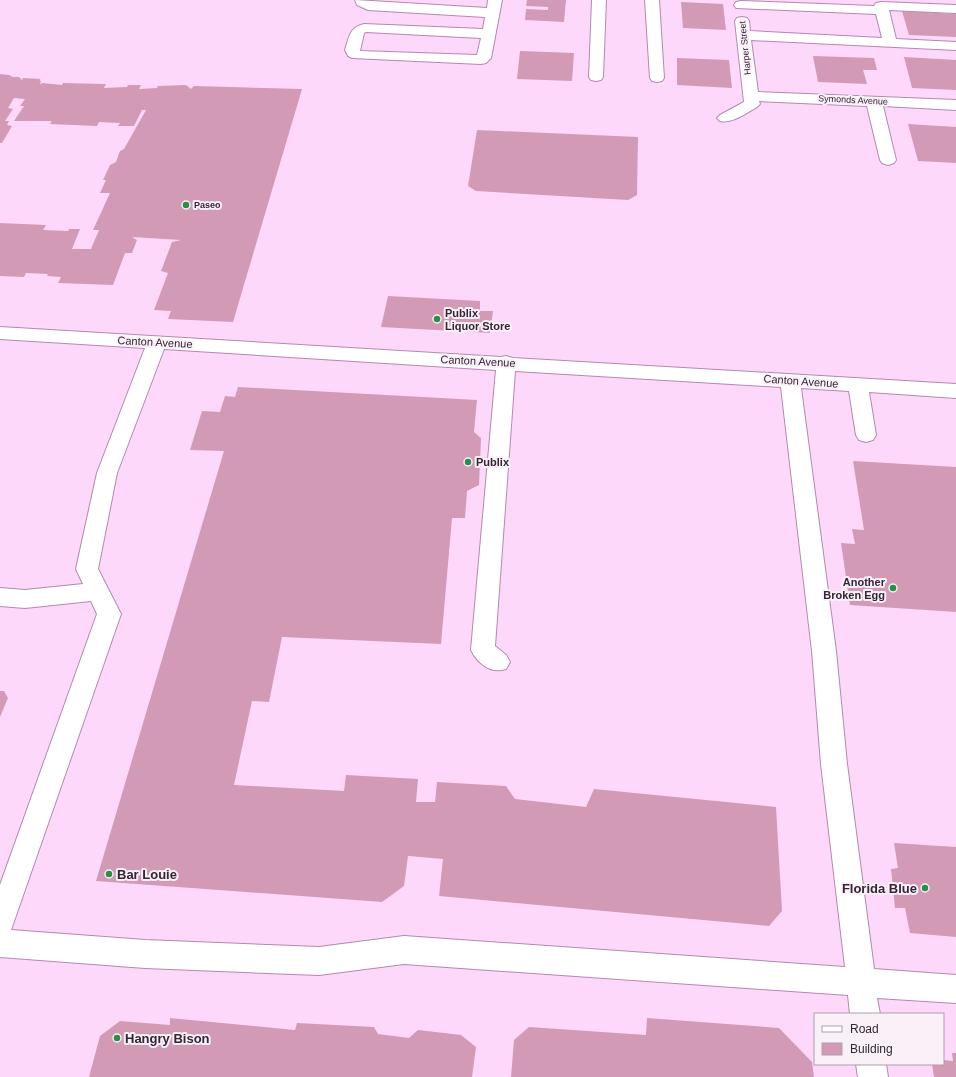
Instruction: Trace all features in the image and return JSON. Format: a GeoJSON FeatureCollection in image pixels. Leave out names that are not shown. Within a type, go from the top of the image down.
{"type":"FeatureCollection","features":[{"type":"Feature","properties":{"kind":"street"},"geometry":{"type":"LineString","coordinates":[[362,0],[364,5],[368,6],[405,4],[494,6],[489,34],[484,58],[477,61],[357,55],[353,53],[352,50],[358,31],[364,28],[489,34]]}},
{"type":"Feature","properties":{"kind":"street"},"geometry":{"type":"LineString","coordinates":[[596,77],[599,0]]}},
{"type":"Feature","properties":{"kind":"street"},"geometry":{"type":"LineString","coordinates":[[652,0],[657,78]]}},
{"type":"Feature","properties":{"kind":"street"},"geometry":{"type":"LineString","coordinates":[[740,2],[881,5],[956,9]]}},
{"type":"Feature","properties":{"kind":"street","name":"Harper Street"},"geometry":{"type":"LineString","coordinates":[[740,2],[751,96]]}},
{"type":"Feature","properties":{"kind":"street"},"geometry":{"type":"LineString","coordinates":[[881,5],[890,42]]}},
{"type":"Feature","properties":{"kind":"street"},"geometry":{"type":"LineString","coordinates":[[744,35],[956,46]]}},
{"type":"Feature","properties":{"kind":"street"},"geometry":{"type":"LineString","coordinates":[[725,118],[752,104],[751,96]]}},
{"type":"Feature","properties":{"kind":"street","name":"Symonds Avenue"},"geometry":{"type":"LineString","coordinates":[[751,96],[956,105]]}},
{"type":"Feature","properties":{"kind":"street"},"geometry":{"type":"LineString","coordinates":[[874,101],[888,160]]}},
{"type":"Feature","properties":{"kind":"street","name":"Canton Avenue"},"geometry":{"type":"LineString","coordinates":[[0,333],[506,362],[956,391]]}},
{"type":"Feature","properties":{"kind":"street"},"geometry":{"type":"LineString","coordinates":[[0,924],[109,614],[87,569],[106,478],[157,342]]}},
{"type":"Feature","properties":{"kind":"street"},"geometry":{"type":"LineString","coordinates":[[498,662],[483,650],[506,362]]}},
{"type":"Feature","properties":{"kind":"street"},"geometry":{"type":"LineString","coordinates":[[790,380],[824,650],[834,764],[865,1013]]}},
{"type":"Feature","properties":{"kind":"street"},"geometry":{"type":"LineString","coordinates":[[858,385],[866,435]]}},
{"type":"Feature","properties":{"kind":"street"},"geometry":{"type":"LineString","coordinates":[[0,597],[25,599],[97,591]]}},
{"type":"Feature","properties":{"kind":"street"},"geometry":{"type":"LineString","coordinates":[[0,943],[145,954],[319,961],[404,950],[526,957],[956,989]]}},
{"type":"Feature","properties":{"kind":"street"},"geometry":{"type":"LineString","coordinates":[[872,1065],[873,1077]]}},
{"type":"Feature","properties":{"kind":"building"},"geometry":{"type":"Polygon","coordinates":[[[527,0],[566,0],[564,22],[525,20],[526,9],[548,10],[548,7],[526,6],[527,0]]]}},
{"type":"Feature","properties":{"kind":"building"},"geometry":{"type":"Polygon","coordinates":[[[681,2],[723,4],[726,30],[683,28],[681,2]]]}},
{"type":"Feature","properties":{"kind":"building"},"geometry":{"type":"Polygon","coordinates":[[[902,11],[956,14],[956,37],[909,35],[902,11]]]}},
{"type":"Feature","properties":{"kind":"building"},"geometry":{"type":"Polygon","coordinates":[[[520,51],[574,53],[572,81],[517,79],[520,51]]]}},
{"type":"Feature","properties":{"kind":"building"},"geometry":{"type":"Polygon","coordinates":[[[813,56],[874,58],[877,70],[863,70],[867,84],[818,82],[813,56]]]}},
{"type":"Feature","properties":{"kind":"building"},"geometry":{"type":"Polygon","coordinates":[[[904,57],[956,60],[956,90],[912,88],[904,57]]]}},
{"type":"Feature","properties":{"kind":"building"},"geometry":{"type":"Polygon","coordinates":[[[677,58],[729,60],[732,88],[677,85],[677,58]]]}},
{"type":"Feature","properties":{"kind":"building","name":"Paseo"},"geometry":{"type":"Polygon","coordinates":[[[0,74],[19,77],[22,80],[23,78],[41,79],[39,80],[41,81],[40,85],[42,83],[62,85],[63,83],[106,84],[104,88],[141,85],[139,89],[157,88],[158,86],[186,85],[191,89],[194,86],[302,89],[233,322],[168,319],[171,311],[154,310],[168,273],[161,271],[172,242],[181,240],[132,237],[137,240],[132,253],[125,253],[113,285],[58,283],[61,277],[47,276],[48,274],[26,273],[24,277],[0,276],[0,223],[46,225],[43,230],[68,231],[69,229],[80,229],[72,249],[91,249],[99,230],[93,230],[110,193],[100,193],[106,180],[103,180],[110,165],[116,162],[120,151],[124,149],[146,110],[142,110],[134,126],[118,126],[120,123],[99,122],[97,126],[50,124],[52,121],[14,121],[24,106],[20,106],[25,99],[14,98],[8,108],[13,109],[5,121],[9,121],[7,125],[12,126],[2,143],[0,143],[0,74]]]}},
{"type":"Feature","properties":{"kind":"building"},"geometry":{"type":"Polygon","coordinates":[[[908,124],[956,127],[956,163],[918,161],[908,124]]]}},
{"type":"Feature","properties":{"kind":"building"},"geometry":{"type":"Polygon","coordinates":[[[477,130],[638,137],[637,195],[628,200],[476,191],[468,186],[477,130]]]}},
{"type":"Feature","properties":{"kind":"building","name":"Publix Liquor Store"},"geometry":{"type":"Polygon","coordinates":[[[388,296],[480,301],[480,311],[493,311],[490,333],[381,327],[388,296]]]}},
{"type":"Feature","properties":{"kind":"building"},"geometry":{"type":"Polygon","coordinates":[[[238,387],[477,400],[474,432],[481,438],[479,485],[467,491],[465,518],[452,518],[441,644],[282,637],[269,702],[252,701],[234,785],[344,791],[346,775],[418,779],[416,802],[435,802],[437,782],[506,786],[515,799],[586,807],[594,789],[776,807],[782,911],[769,926],[439,896],[443,859],[408,856],[404,886],[382,902],[96,881],[224,451],[190,450],[202,411],[220,412],[225,396],[235,397],[238,387]]]}},
{"type":"Feature","properties":{"kind":"building"},"geometry":{"type":"Polygon","coordinates":[[[853,461],[956,467],[956,612],[850,605],[841,543],[855,544],[852,529],[864,530],[853,461]]]}},
{"type":"Feature","properties":{"kind":"building"},"geometry":{"type":"Polygon","coordinates":[[[0,691],[4,691],[8,698],[0,717],[0,691]]]}},
{"type":"Feature","properties":{"kind":"building","name":"Florida Blue"},"geometry":{"type":"Polygon","coordinates":[[[894,843],[956,847],[956,937],[910,933],[905,908],[895,908],[891,869],[898,868],[894,843]]]}},
{"type":"Feature","properties":{"kind":"building"},"geometry":{"type":"Polygon","coordinates":[[[170,1018],[295,1030],[297,1023],[374,1027],[378,1034],[409,1038],[418,1030],[461,1035],[476,1047],[472,1077],[89,1077],[100,1036],[120,1021],[170,1025],[170,1018]]]}},
{"type":"Feature","properties":{"kind":"building"},"geometry":{"type":"Polygon","coordinates":[[[647,1018],[779,1028],[812,1062],[814,1077],[511,1077],[514,1040],[529,1027],[646,1035],[647,1018]]]}},
{"type":"Feature","properties":{"kind":"building"},"geometry":{"type":"Polygon","coordinates":[[[952,1053],[956,1053],[956,1077],[934,1077],[932,1065],[944,1065],[944,1060],[953,1061],[952,1053]]]}},
{"type":"Feature","properties":{"kind":"place","name":"Paseo"},"geometry":{"type":"Point","coordinates":[186,205]}},
{"type":"Feature","properties":{"kind":"place","name":"Publix Liquor Store"},"geometry":{"type":"Point","coordinates":[437,319]}},
{"type":"Feature","properties":{"kind":"place","name":"Publix"},"geometry":{"type":"Point","coordinates":[468,462]}},
{"type":"Feature","properties":{"kind":"place","name":"Another Broken Egg"},"geometry":{"type":"Point","coordinates":[893,588]}},
{"type":"Feature","properties":{"kind":"place","name":"Bar Louie"},"geometry":{"type":"Point","coordinates":[109,874]}},
{"type":"Feature","properties":{"kind":"place","name":"Florida Blue"},"geometry":{"type":"Point","coordinates":[925,888]}},
{"type":"Feature","properties":{"kind":"place","name":"Hangry Bison"},"geometry":{"type":"Point","coordinates":[117,1038]}}]}
